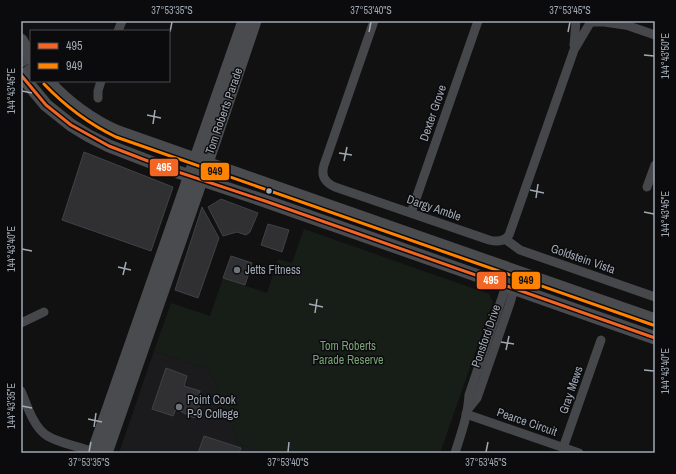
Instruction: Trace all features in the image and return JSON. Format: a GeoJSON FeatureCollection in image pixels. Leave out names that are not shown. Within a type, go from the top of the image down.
{"type":"FeatureCollection","features":[{"type":"Feature","properties":{"kind":"main road","name":"Tom Roberts Parade"},"geometry":{"type":"LineString","coordinates":[[244,21],[244,36]]}},
{"type":"Feature","properties":{"kind":"main road","name":"Tom Roberts Parade"},"geometry":{"type":"LineString","coordinates":[[97,453],[148,296],[164,266],[244,36],[255,21]]}},
{"type":"Feature","properties":{"kind":"main road"},"geometry":{"type":"LineString","coordinates":[[21,40],[30,56]]}},
{"type":"Feature","properties":{"kind":"main road"},"geometry":{"type":"LineString","coordinates":[[21,75],[46,105],[71,125],[89,136],[132,155],[655,338]]}},
{"type":"Feature","properties":{"kind":"main road"},"geometry":{"type":"LineString","coordinates":[[49,82],[71,103],[106,126],[143,141],[655,320]]}},
{"type":"Feature","properties":{"kind":"main road","name":"Tom Roberts Parade"},"geometry":{"type":"LineString","coordinates":[[97,453],[162,291],[164,266]]}},
{"type":"Feature","properties":{"kind":"main road"},"geometry":{"type":"LineString","coordinates":[[148,296],[162,291]]}},
{"type":"Feature","properties":{"kind":"street","name":"Dargy Amble"},"geometry":{"type":"LineString","coordinates":[[374,21],[324,165],[323,175],[326,181],[331,185],[488,240],[496,242],[505,239]]}},
{"type":"Feature","properties":{"kind":"street","name":"Dexter Grove"},"geometry":{"type":"LineString","coordinates":[[411,213],[478,21]]}},
{"type":"Feature","properties":{"kind":"street"},"geometry":{"type":"LineString","coordinates":[[505,239],[510,232],[574,50],[578,21],[585,23],[623,23],[655,35]]}},
{"type":"Feature","properties":{"kind":"street"},"geometry":{"type":"LineString","coordinates":[[574,50],[592,22]]}},
{"type":"Feature","properties":{"kind":"street"},"geometry":{"type":"LineString","coordinates":[[21,63],[30,58]]}},
{"type":"Feature","properties":{"kind":"street"},"geometry":{"type":"LineString","coordinates":[[21,75],[30,69]]}},
{"type":"Feature","properties":{"kind":"street"},"geometry":{"type":"LineString","coordinates":[[98,98],[101,82]]}},
{"type":"Feature","properties":{"kind":"street"},"geometry":{"type":"LineString","coordinates":[[647,187],[655,164]]}},
{"type":"Feature","properties":{"kind":"street","name":"Goldstein Vista"},"geometry":{"type":"LineString","coordinates":[[505,239],[520,250],[655,297]]}},
{"type":"Feature","properties":{"kind":"street","name":"Ponsford Drive"},"geometry":{"type":"LineString","coordinates":[[454,453],[463,430],[468,411],[476,398],[516,271]]}},
{"type":"Feature","properties":{"kind":"street"},"geometry":{"type":"LineString","coordinates":[[21,323],[44,312]]}},
{"type":"Feature","properties":{"kind":"street","name":"Gray Mews"},"geometry":{"type":"LineString","coordinates":[[563,448],[600,340]]}},
{"type":"Feature","properties":{"kind":"street"},"geometry":{"type":"LineString","coordinates":[[21,391],[36,423],[45,434],[53,439],[97,453]]}},
{"type":"Feature","properties":{"kind":"street","name":"Pearce Circuit"},"geometry":{"type":"LineString","coordinates":[[468,411],[579,453]]}},
{"type":"Feature","properties":{"kind":"shaded area","name":"Point Cook P-9 College"},"geometry":{"type":"Polygon","coordinates":[[[154,351],[210,370],[239,444],[264,453],[119,453],[154,351]]]}},
{"type":"Feature","properties":{"kind":"green space","name":"Tom Roberts Parade Reserve"},"geometry":{"type":"Polygon","coordinates":[[[304,229],[489,294],[493,302],[440,453],[264,453],[239,444],[210,370],[154,351],[171,303],[210,316],[223,278],[267,293],[278,259],[292,263],[304,229]]]}},
{"type":"Feature","properties":{"kind":"building"},"geometry":{"type":"Polygon","coordinates":[[[84,152],[173,187],[151,251],[62,220],[84,152]]]}},
{"type":"Feature","properties":{"kind":"building"},"geometry":{"type":"Polygon","coordinates":[[[221,199],[258,213],[250,232],[246,235],[237,232],[223,236],[208,207],[221,199]]]}},
{"type":"Feature","properties":{"kind":"building"},"geometry":{"type":"Polygon","coordinates":[[[202,207],[219,238],[198,298],[175,290],[202,207]]]}},
{"type":"Feature","properties":{"kind":"building"},"geometry":{"type":"Polygon","coordinates":[[[268,224],[289,230],[282,252],[261,245],[268,224]]]}},
{"type":"Feature","properties":{"kind":"building"},"geometry":{"type":"Polygon","coordinates":[[[231,256],[252,263],[245,285],[223,278],[231,256]]]}},
{"type":"Feature","properties":{"kind":"building"},"geometry":{"type":"Polygon","coordinates":[[[166,368],[187,376],[184,386],[200,391],[197,402],[201,403],[194,418],[176,409],[173,416],[152,409],[166,368]]]}},
{"type":"Feature","properties":{"kind":"building"},"geometry":{"type":"Polygon","coordinates":[[[204,436],[241,448],[239,453],[198,453],[204,436]]]}},
{"type":"Feature","properties":{"kind":"transit line","name":"495"},"geometry":{"type":"LineString","coordinates":[[21,75],[46,105],[71,125],[109,146],[166,168],[265,201],[655,338]]}},
{"type":"Feature","properties":{"kind":"transit line","name":"949"},"geometry":{"type":"LineString","coordinates":[[44,84],[60,100],[78,114],[116,137],[653,325]]}},
{"type":"Feature","properties":{"kind":"place","name":"Jetts Fitness"},"geometry":{"type":"Point","coordinates":[237,270]}},
{"type":"Feature","properties":{"kind":"place","name":"Point Cook P-9 College"},"geometry":{"type":"Point","coordinates":[179,407]}}]}
